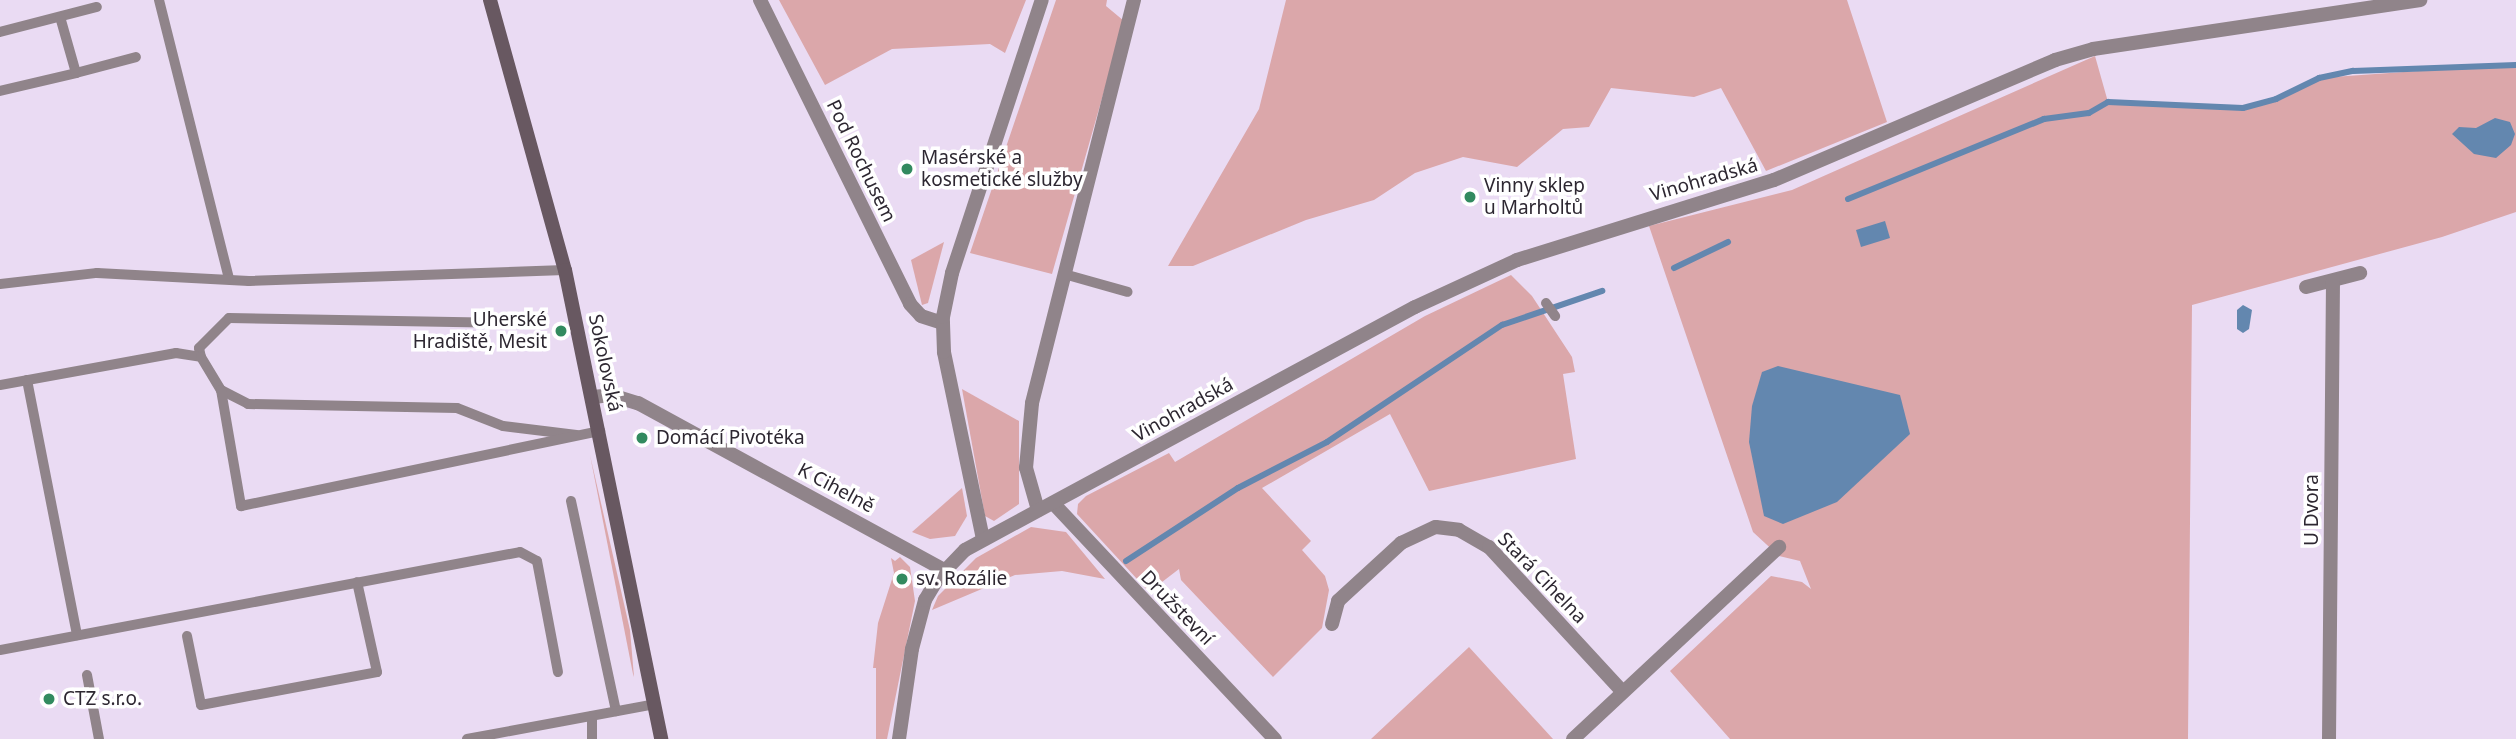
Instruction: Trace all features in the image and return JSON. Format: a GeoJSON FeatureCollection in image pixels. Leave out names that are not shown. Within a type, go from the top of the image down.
{"type":"FeatureCollection","features":[{"type":"Feature","properties":{"kind":"main road","name":"Sokolovská"},"geometry":{"type":"LineString","coordinates":[[490,0],[565,270],[600,430],[661,739]]}},
{"type":"Feature","properties":{"kind":"street","name":"Pod Rochusem"},"geometry":{"type":"LineString","coordinates":[[760,0],[910,304],[921,316],[943,323]]}},
{"type":"Feature","properties":{"kind":"street"},"geometry":{"type":"LineString","coordinates":[[983,539],[944,352],[943,323],[952,273],[1042,0]]}},
{"type":"Feature","properties":{"kind":"street"},"geometry":{"type":"LineString","coordinates":[[1038,510],[1026,468],[1030,414],[1134,0]]}},
{"type":"Feature","properties":{"kind":"street","name":"Vinohradská"},"geometry":{"type":"LineString","coordinates":[[900,739],[916,629],[925,600],[944,570],[983,539],[1290,372],[1493,270],[1619,225],[1774,180],[2055,60],[2093,49],[2420,0]]}},
{"type":"Feature","properties":{"kind":"street"},"geometry":{"type":"LineString","coordinates":[[2305,287],[2360,273]]}},
{"type":"Feature","properties":{"kind":"street","name":"U Dvora"},"geometry":{"type":"LineString","coordinates":[[2329,739],[2333,281]]}},
{"type":"Feature","properties":{"kind":"street","name":"K Cihelně"},"geometry":{"type":"LineString","coordinates":[[593,397],[611,395],[638,403],[944,570]]}},
{"type":"Feature","properties":{"kind":"street","name":"Družstevní"},"geometry":{"type":"LineString","coordinates":[[1053,503],[1275,739]]}},
{"type":"Feature","properties":{"kind":"street","name":"Stará Cihelna"},"geometry":{"type":"LineString","coordinates":[[1332,624],[1338,601],[1401,543],[1436,527],[1460,530],[1489,547],[1623,692]]}},
{"type":"Feature","properties":{"kind":"street"},"geometry":{"type":"LineString","coordinates":[[1573,739],[1779,547]]}},
{"type":"Feature","properties":{"kind":"lane"},"geometry":{"type":"LineString","coordinates":[[159,0],[229,279]]}},
{"type":"Feature","properties":{"kind":"lane"},"geometry":{"type":"LineString","coordinates":[[0,32],[97,7]]}},
{"type":"Feature","properties":{"kind":"lane"},"geometry":{"type":"LineString","coordinates":[[60,17],[76,73]]}},
{"type":"Feature","properties":{"kind":"lane"},"geometry":{"type":"LineString","coordinates":[[0,91],[136,57]]}},
{"type":"Feature","properties":{"kind":"lane"},"geometry":{"type":"LineString","coordinates":[[0,284],[97,272],[229,279],[565,270]]}},
{"type":"Feature","properties":{"kind":"lane"},"geometry":{"type":"LineString","coordinates":[[1064,274],[1128,292]]}},
{"type":"Feature","properties":{"kind":"lane"},"geometry":{"type":"LineString","coordinates":[[1546,303],[1555,316]]}},
{"type":"Feature","properties":{"kind":"lane"},"geometry":{"type":"LineString","coordinates":[[524,323],[229,318],[199,348],[201,357],[221,390],[241,506],[600,430]]}},
{"type":"Feature","properties":{"kind":"lane"},"geometry":{"type":"LineString","coordinates":[[0,385],[176,353],[201,357]]}},
{"type":"Feature","properties":{"kind":"lane"},"geometry":{"type":"LineString","coordinates":[[27,380],[77,635]]}},
{"type":"Feature","properties":{"kind":"lane"},"geometry":{"type":"LineString","coordinates":[[221,390],[248,404],[457,408],[503,426],[576,435]]}},
{"type":"Feature","properties":{"kind":"lane"},"geometry":{"type":"LineString","coordinates":[[571,501],[616,711]]}},
{"type":"Feature","properties":{"kind":"lane"},"geometry":{"type":"LineString","coordinates":[[0,650],[520,552],[530,554],[537,561],[558,672]]}},
{"type":"Feature","properties":{"kind":"lane"},"geometry":{"type":"LineString","coordinates":[[187,636],[201,705],[377,672],[357,582]]}},
{"type":"Feature","properties":{"kind":"lane"},"geometry":{"type":"LineString","coordinates":[[87,675],[99,739]]}},
{"type":"Feature","properties":{"kind":"lane"},"geometry":{"type":"LineString","coordinates":[[467,739],[655,704]]}},
{"type":"Feature","properties":{"kind":"lane"},"geometry":{"type":"LineString","coordinates":[[592,716],[592,739]]}},
{"type":"Feature","properties":{"kind":"shaded area"},"geometry":{"type":"Polygon","coordinates":[[[779,0],[1026,0],[1005,53],[990,44],[892,49],[825,85],[779,0]]]}},
{"type":"Feature","properties":{"kind":"shaded area"},"geometry":{"type":"Polygon","coordinates":[[[1056,0],[1107,0],[1106,6],[1124,21],[1052,274],[970,253],[1056,0]]]}},
{"type":"Feature","properties":{"kind":"shaded area"},"geometry":{"type":"Polygon","coordinates":[[[1286,0],[1847,0],[1887,122],[1766,171],[1721,88],[1694,97],[1611,88],[1589,127],[1563,129],[1517,167],[1463,157],[1415,173],[1374,200],[1306,220],[1193,266],[1168,266],[1259,109],[1286,0]]]}},
{"type":"Feature","properties":{"kind":"shaded area"},"geometry":{"type":"Polygon","coordinates":[[[2095,56],[2108,102],[2243,108],[2276,99],[2319,78],[2516,64],[2516,212],[2442,237],[2192,305],[2188,739],[1730,739],[1670,671],[1771,576],[1802,582],[1811,589],[1800,561],[1779,556],[1753,532],[1649,226],[1792,190],[2095,56]]]}},
{"type":"Feature","properties":{"kind":"shaded area"},"geometry":{"type":"Polygon","coordinates":[[[944,242],[928,303],[922,305],[911,260],[944,242]]]}},
{"type":"Feature","properties":{"kind":"shaded area"},"geometry":{"type":"Polygon","coordinates":[[[1511,275],[1532,296],[1572,357],[1575,372],[1563,374],[1576,459],[1429,491],[1390,414],[1262,488],[1311,541],[1302,550],[1325,576],[1329,590],[1322,628],[1273,677],[1181,580],[1179,569],[1149,592],[1077,514],[1078,504],[1086,496],[1169,453],[1175,462],[1425,316],[1511,275]]]}},
{"type":"Feature","properties":{"kind":"shaded area"},"geometry":{"type":"Polygon","coordinates":[[[962,389],[1019,421],[1019,504],[994,521],[985,516],[962,389]]]}},
{"type":"Feature","properties":{"kind":"shaded area"},"geometry":{"type":"Polygon","coordinates":[[[590,455],[630,630],[634,677],[633,674],[590,455]]]}},
{"type":"Feature","properties":{"kind":"shaded area"},"geometry":{"type":"Polygon","coordinates":[[[962,488],[967,516],[955,536],[930,539],[912,532],[962,488]]]}},
{"type":"Feature","properties":{"kind":"shaded area"},"geometry":{"type":"Polygon","coordinates":[[[1031,527],[1066,532],[1105,579],[1062,571],[1015,575],[932,610],[938,596],[976,558],[1031,527]]]}},
{"type":"Feature","properties":{"kind":"shaded area"},"geometry":{"type":"Polygon","coordinates":[[[900,557],[910,567],[915,601],[887,739],[876,739],[876,668],[873,668],[878,623],[894,573],[891,558],[895,561],[900,557]]]}},
{"type":"Feature","properties":{"kind":"shaded area"},"geometry":{"type":"Polygon","coordinates":[[[1468,648],[1553,739],[1371,739],[1468,648]]]}},
{"type":"Feature","properties":{"kind":"water"},"geometry":{"type":"Polygon","coordinates":[[[2495,118],[2510,122],[2515,134],[2511,145],[2496,158],[2474,154],[2452,134],[2459,127],[2476,128],[2495,118]]]}},
{"type":"Feature","properties":{"kind":"water"},"geometry":{"type":"Polygon","coordinates":[[[1885,221],[1890,238],[1861,247],[1856,230],[1885,221]]]}},
{"type":"Feature","properties":{"kind":"water"},"geometry":{"type":"Polygon","coordinates":[[[2243,305],[2252,310],[2249,329],[2243,333],[2237,329],[2237,310],[2243,305]]]}},
{"type":"Feature","properties":{"kind":"water"},"geometry":{"type":"Polygon","coordinates":[[[1778,366],[1900,395],[1910,434],[1837,502],[1783,524],[1764,516],[1749,442],[1752,406],[1762,372],[1778,366]]]}},
{"type":"Feature","properties":{"kind":"waterway"},"geometry":{"type":"LineString","coordinates":[[1848,199],[2044,119],[2089,113],[2108,102],[2243,108],[2276,99],[2319,78],[2353,71],[2516,65]]}},
{"type":"Feature","properties":{"kind":"waterway"},"geometry":{"type":"LineString","coordinates":[[1674,268],[1728,242]]}},
{"type":"Feature","properties":{"kind":"waterway"},"geometry":{"type":"LineString","coordinates":[[1126,561],[1238,488],[1327,442],[1502,325],[1602,291]]}},
{"type":"Feature","properties":{"kind":"place","name":"Masérské a kosmetické služby"},"geometry":{"type":"Point","coordinates":[907,169]}},
{"type":"Feature","properties":{"kind":"place","name":"Vinny sklep u Marholtů"},"geometry":{"type":"Point","coordinates":[1470,197]}},
{"type":"Feature","properties":{"kind":"place","name":"Uherské Hradiště, Mesit"},"geometry":{"type":"Point","coordinates":[561,331]}},
{"type":"Feature","properties":{"kind":"place","name":"Domácí Pivotéka"},"geometry":{"type":"Point","coordinates":[642,438]}},
{"type":"Feature","properties":{"kind":"place","name":"sv. Rozálie"},"geometry":{"type":"Point","coordinates":[902,579]}},
{"type":"Feature","properties":{"kind":"place","name":"CTZ s.r.o."},"geometry":{"type":"Point","coordinates":[49,699]}}]}
